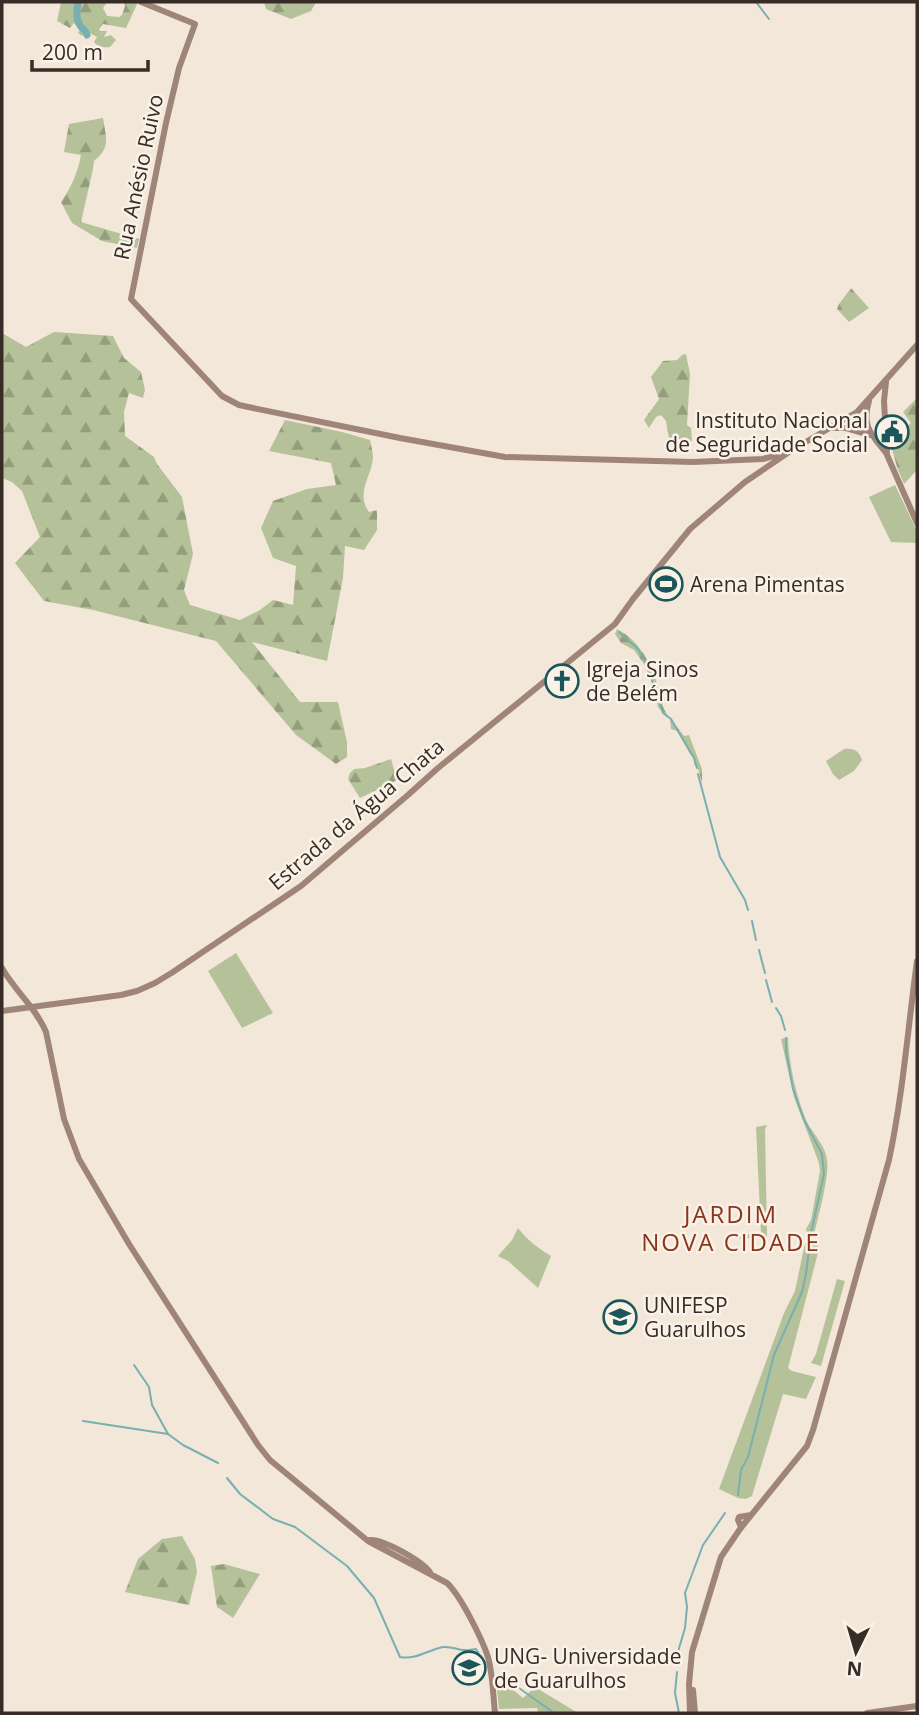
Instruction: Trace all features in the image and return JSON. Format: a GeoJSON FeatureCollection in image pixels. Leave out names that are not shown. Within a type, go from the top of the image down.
{"type":"FeatureCollection","features":[{"type":"Feature","properties":{"kind":"street","name":"Rua Anésio Ruivo"},"geometry":{"type":"LineString","coordinates":[[141,2],[195,24],[179,68],[166,123],[131,299],[222,396],[239,405],[505,457],[693,462],[763,459],[792,450]]}},
{"type":"Feature","properties":{"kind":"street","name":"Estrada da Água Chata"},"geometry":{"type":"LineString","coordinates":[[2,1012],[121,995],[155,983],[301,886],[438,768],[615,624],[690,529],[745,482],[792,450],[857,412],[917,345]]}},
{"type":"Feature","properties":{"kind":"street"},"geometry":{"type":"LineString","coordinates":[[886,380],[884,401],[887,455]]}},
{"type":"Feature","properties":{"kind":"street"},"geometry":{"type":"LineString","coordinates":[[884,401],[870,399],[867,407],[867,428],[887,455],[917,523]]}},
{"type":"Feature","properties":{"kind":"street"},"geometry":{"type":"LineString","coordinates":[[831,428],[864,432],[878,439],[885,437]]}},
{"type":"Feature","properties":{"kind":"street"},"geometry":{"type":"LineString","coordinates":[[692,1713],[689,1672],[695,1642],[721,1558],[741,1527],[807,1446],[814,1430],[890,1160],[898,1118],[917,961]]}},
{"type":"Feature","properties":{"kind":"street"},"geometry":{"type":"LineString","coordinates":[[2,968],[42,1022],[64,1119],[79,1160],[129,1244],[258,1445],[271,1460],[368,1541],[447,1583],[453,1589],[484,1647],[495,1713]]}},
{"type":"Feature","properties":{"kind":"street"},"geometry":{"type":"LineString","coordinates":[[15,1010],[19,1004],[19,994]]}},
{"type":"Feature","properties":{"kind":"street"},"geometry":{"type":"LineString","coordinates":[[42,1022],[44,1012],[51,1005]]}},
{"type":"Feature","properties":{"kind":"street"},"geometry":{"type":"LineString","coordinates":[[692,1713],[692,1675],[722,1561],[730,1546],[807,1452],[813,1441],[825,1399],[827,1378]]}},
{"type":"Feature","properties":{"kind":"street"},"geometry":{"type":"LineString","coordinates":[[867,1713],[917,1706]]}},
{"type":"Feature","properties":{"kind":"green space"},"geometry":{"type":"Polygon","coordinates":[[[61,2],[107,2],[103,8],[107,16],[119,17],[125,6],[124,2],[138,2],[126,28],[103,24],[99,29],[107,31],[104,37],[111,35],[116,40],[110,47],[106,47],[96,44],[94,42],[97,37],[86,31],[82,36],[78,33],[81,29],[74,23],[70,28],[57,21],[61,2]]]}},
{"type":"Feature","properties":{"kind":"green space"},"geometry":{"type":"Polygon","coordinates":[[[264,2],[316,2],[311,11],[291,19],[266,9],[264,2]]]}},
{"type":"Feature","properties":{"kind":"green space"},"geometry":{"type":"Polygon","coordinates":[[[103,118],[105,147],[94,161],[81,222],[139,239],[137,248],[102,241],[72,223],[61,202],[74,180],[81,155],[64,152],[69,124],[103,118]]]}},
{"type":"Feature","properties":{"kind":"green space"},"geometry":{"type":"Polygon","coordinates":[[[851,288],[869,308],[849,322],[837,309],[851,288]]]}},
{"type":"Feature","properties":{"kind":"green space"},"geometry":{"type":"Polygon","coordinates":[[[54,332],[113,336],[124,358],[141,372],[145,390],[143,398],[129,393],[124,412],[125,436],[154,457],[182,497],[193,554],[184,590],[190,605],[240,620],[273,600],[293,605],[296,566],[273,558],[261,528],[273,501],[307,489],[336,485],[331,463],[269,451],[285,420],[370,440],[373,457],[364,498],[369,512],[377,510],[377,530],[364,550],[345,546],[343,578],[327,661],[252,642],[300,702],[338,702],[347,742],[347,757],[336,764],[296,735],[216,641],[93,610],[44,601],[15,563],[40,537],[22,491],[2,478],[2,333],[26,347],[54,332]]]}},
{"type":"Feature","properties":{"kind":"green space"},"geometry":{"type":"Polygon","coordinates":[[[686,354],[690,374],[687,425],[691,428],[692,441],[670,444],[666,421],[661,415],[656,417],[649,428],[644,420],[659,399],[651,377],[663,361],[677,360],[686,354]]]}},
{"type":"Feature","properties":{"kind":"green space"},"geometry":{"type":"Polygon","coordinates":[[[917,398],[917,470],[904,484],[890,442],[911,423],[903,412],[917,398]]]}},
{"type":"Feature","properties":{"kind":"green space"},"geometry":{"type":"Polygon","coordinates":[[[895,485],[917,531],[917,543],[891,542],[869,497],[895,485]]]}},
{"type":"Feature","properties":{"kind":"green space"},"geometry":{"type":"Polygon","coordinates":[[[617,629],[641,650],[651,668],[661,698],[666,699],[662,704],[666,712],[684,736],[689,735],[702,769],[702,782],[697,766],[694,765],[694,757],[677,731],[671,729],[670,719],[658,707],[653,683],[644,664],[634,650],[621,643],[615,634],[617,629]]]}},
{"type":"Feature","properties":{"kind":"green space"},"geometry":{"type":"Polygon","coordinates":[[[844,749],[855,750],[862,760],[854,771],[839,780],[826,761],[844,749]]]}},
{"type":"Feature","properties":{"kind":"green space"},"geometry":{"type":"Polygon","coordinates":[[[391,759],[397,780],[360,798],[348,779],[350,773],[354,769],[391,759]]]}},
{"type":"Feature","properties":{"kind":"green space"},"geometry":{"type":"Polygon","coordinates":[[[236,953],[273,1013],[242,1028],[208,971],[236,953]]]}},
{"type":"Feature","properties":{"kind":"green space"},"geometry":{"type":"Polygon","coordinates":[[[788,1037],[800,1102],[827,1160],[825,1186],[814,1235],[807,1235],[806,1229],[811,1220],[820,1171],[819,1163],[794,1097],[781,1039],[788,1037]]]}},
{"type":"Feature","properties":{"kind":"green space"},"geometry":{"type":"Polygon","coordinates":[[[767,1125],[767,1237],[737,1239],[735,1237],[761,1232],[756,1127],[767,1125]]]}},
{"type":"Feature","properties":{"kind":"green space"},"geometry":{"type":"Polygon","coordinates":[[[518,1228],[533,1244],[551,1256],[538,1288],[508,1261],[498,1256],[518,1228]]]}},
{"type":"Feature","properties":{"kind":"green space"},"geometry":{"type":"Polygon","coordinates":[[[805,1243],[817,1243],[819,1249],[788,1368],[816,1377],[806,1399],[783,1394],[752,1496],[746,1499],[738,1498],[719,1489],[784,1313],[795,1291],[805,1243]]]}},
{"type":"Feature","properties":{"kind":"green space"},"geometry":{"type":"Polygon","coordinates":[[[837,1279],[845,1281],[821,1366],[811,1363],[816,1354],[837,1279]]]}},
{"type":"Feature","properties":{"kind":"green space"},"geometry":{"type":"Polygon","coordinates":[[[182,1536],[195,1559],[197,1572],[189,1605],[125,1592],[138,1559],[162,1539],[182,1536]]]}},
{"type":"Feature","properties":{"kind":"green space"},"geometry":{"type":"Polygon","coordinates":[[[224,1564],[260,1574],[233,1618],[217,1607],[211,1566],[224,1564]]]}},
{"type":"Feature","properties":{"kind":"green space"},"geometry":{"type":"Polygon","coordinates":[[[535,1687],[578,1713],[538,1713],[537,1708],[499,1709],[497,1689],[511,1688],[523,1698],[535,1687]]]}},
{"type":"Feature","properties":{"kind":"waterway"},"geometry":{"type":"LineString","coordinates":[[78,2],[78,21],[87,35]]}},
{"type":"Feature","properties":{"kind":"waterway"},"geometry":{"type":"LineString","coordinates":[[756,2],[769,19]]}},
{"type":"Feature","properties":{"kind":"waterway"},"geometry":{"type":"LineString","coordinates":[[619,632],[638,649],[646,663],[663,713],[671,719],[697,768]]}},
{"type":"Feature","properties":{"kind":"waterway"},"geometry":{"type":"LineString","coordinates":[[698,774],[720,857],[748,910]]}},
{"type":"Feature","properties":{"kind":"waterway"},"geometry":{"type":"LineString","coordinates":[[752,921],[756,940]]}},
{"type":"Feature","properties":{"kind":"waterway"},"geometry":{"type":"LineString","coordinates":[[759,950],[765,973]]}},
{"type":"Feature","properties":{"kind":"waterway"},"geometry":{"type":"LineString","coordinates":[[766,980],[772,1002]]}},
{"type":"Feature","properties":{"kind":"waterway"},"geometry":{"type":"LineString","coordinates":[[776,1008],[785,1030]]}},
{"type":"Feature","properties":{"kind":"waterway"},"geometry":{"type":"LineString","coordinates":[[738,1495],[741,1470],[748,1457],[774,1355],[802,1292],[824,1174],[822,1154],[804,1120],[793,1089],[786,1038]]}},
{"type":"Feature","properties":{"kind":"waterway"},"geometry":{"type":"LineString","coordinates":[[134,1365],[149,1387],[152,1405],[168,1434],[218,1463]]}},
{"type":"Feature","properties":{"kind":"waterway"},"geometry":{"type":"LineString","coordinates":[[83,1421],[168,1434]]}},
{"type":"Feature","properties":{"kind":"waterway"},"geometry":{"type":"LineString","coordinates":[[227,1478],[240,1494],[273,1519],[295,1527],[347,1566],[374,1598],[400,1657],[411,1657],[449,1647],[476,1649],[484,1663]]}},
{"type":"Feature","properties":{"kind":"waterway"},"geometry":{"type":"LineString","coordinates":[[677,1655],[685,1628],[685,1593],[703,1545],[725,1513]]}},
{"type":"Feature","properties":{"kind":"waterway"},"geometry":{"type":"LineString","coordinates":[[677,1672],[675,1693],[679,1713]]}},
{"type":"Feature","properties":{"kind":"waterway"},"geometry":{"type":"LineString","coordinates":[[505,1678],[554,1713]]}},
{"type":"Feature","properties":{"kind":"place","name":"Instituto Nacional de Seguridade Social"},"geometry":{"type":"Point","coordinates":[892,432]}},
{"type":"Feature","properties":{"kind":"place","name":"Arena Pimentas"},"geometry":{"type":"Point","coordinates":[666,584]}},
{"type":"Feature","properties":{"kind":"place","name":"Igreja Sinos de Belém"},"geometry":{"type":"Point","coordinates":[562,681]}},
{"type":"Feature","properties":{"kind":"place","name":"UNIFESP Guarulhos"},"geometry":{"type":"Point","coordinates":[620,1317]}},
{"type":"Feature","properties":{"kind":"place","name":"UNG- Universidade de Guarulhos"},"geometry":{"type":"Point","coordinates":[469,1668]}},
{"type":"Feature","properties":{"kind":"district","name":"JARDIM NOVA CIDADE"},"geometry":{"type":"Point","coordinates":[731,1227]}}]}
